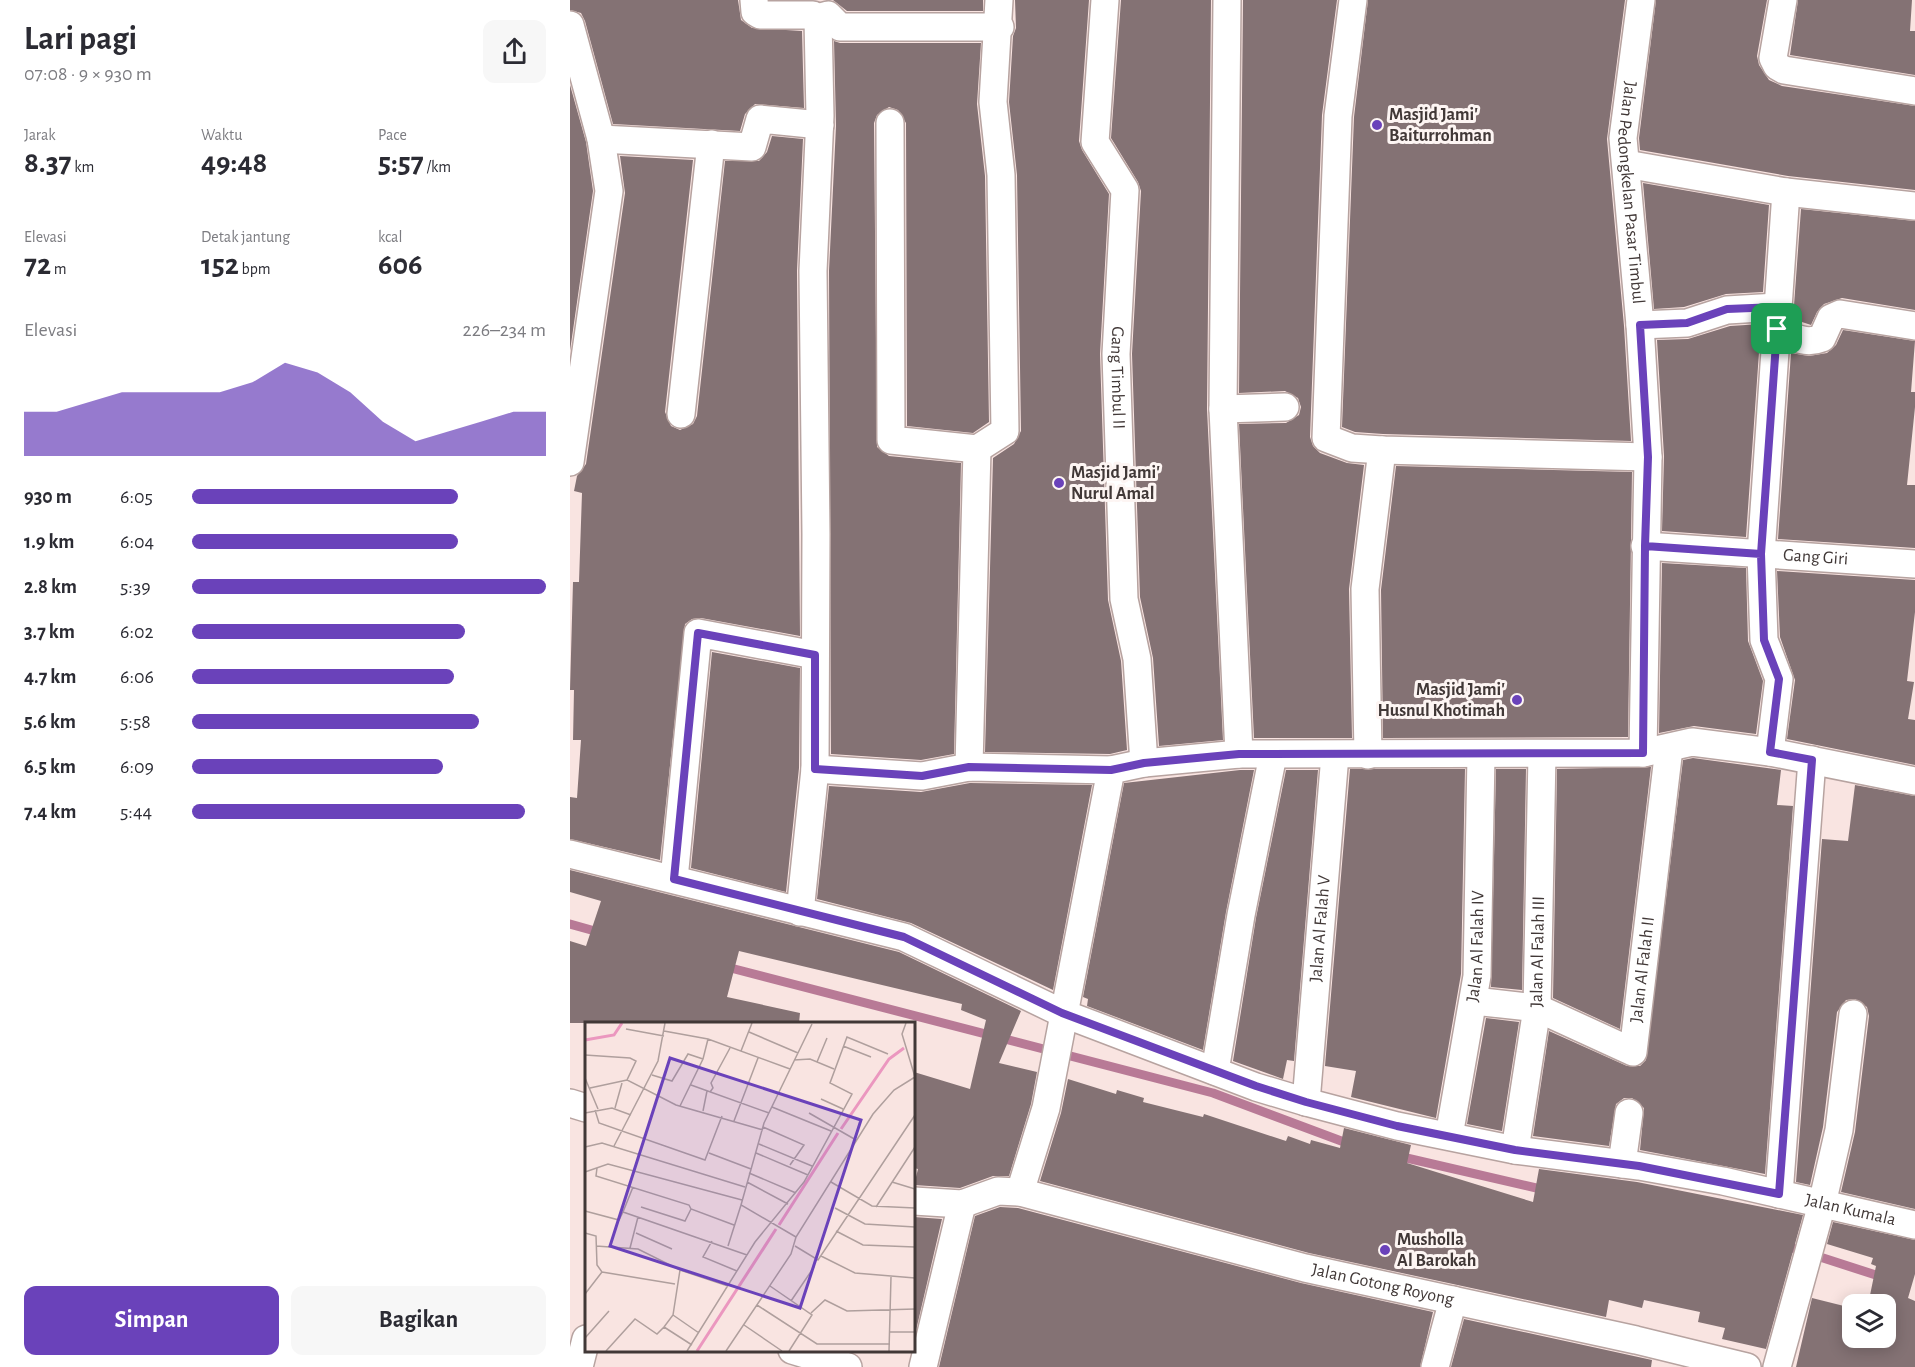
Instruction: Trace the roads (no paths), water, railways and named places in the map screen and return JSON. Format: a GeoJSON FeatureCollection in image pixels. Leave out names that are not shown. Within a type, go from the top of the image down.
{"type":"FeatureCollection","features":[{"type":"Feature","properties":{"kind":"street"},"geometry":{"type":"LineString","coordinates":[[754,0],[755,12],[759,15],[813,15],[817,18],[828,15],[840,27],[1000,27]]}},
{"type":"Feature","properties":{"kind":"street"},"geometry":{"type":"LineString","coordinates":[[890,123],[891,440],[977,450],[1005,431],[1001,175],[993,102],[1000,27],[999,0]]}},
{"type":"Feature","properties":{"kind":"street","name":"Gang Timbul II"},"geometry":{"type":"LineString","coordinates":[[1105,0],[1095,142],[1125,190],[1116,354],[1124,599],[1137,658],[1144,763]]}},
{"type":"Feature","properties":{"kind":"street"},"geometry":{"type":"LineString","coordinates":[[1227,0],[1223,409],[1239,754]]}},
{"type":"Feature","properties":{"kind":"street"},"geometry":{"type":"LineString","coordinates":[[1353,0],[1338,116],[1326,438],[1352,448],[1383,450],[1648,457]]}},
{"type":"Feature","properties":{"kind":"street","name":"Jalan Pedongkelan Pasar Timbul"},"geometry":{"type":"LineString","coordinates":[[1641,0],[1623,138],[1640,325],[1648,457],[1643,753]]}},
{"type":"Feature","properties":{"kind":"street"},"geometry":{"type":"LineString","coordinates":[[1783,0],[1773,58],[1777,66],[1784,70],[1915,90]]}},
{"type":"Feature","properties":{"kind":"street"},"geometry":{"type":"LineString","coordinates":[[800,912],[815,769],[813,271],[820,124],[817,18]]}},
{"type":"Feature","properties":{"kind":"street"},"geometry":{"type":"LineString","coordinates":[[570,25],[602,139],[609,191],[570,462]]}},
{"type":"Feature","properties":{"kind":"street"},"geometry":{"type":"LineString","coordinates":[[602,139],[752,147],[760,119],[820,124]]}},
{"type":"Feature","properties":{"kind":"street"},"geometry":{"type":"LineString","coordinates":[[681,414],[711,144]]}},
{"type":"Feature","properties":{"kind":"street"},"geometry":{"type":"LineString","coordinates":[[1626,164],[1786,192],[1915,206]]}},
{"type":"Feature","properties":{"kind":"street"},"geometry":{"type":"LineString","coordinates":[[1770,752],[1779,679],[1764,640],[1761,554],[1786,192]]}},
{"type":"Feature","properties":{"kind":"street"},"geometry":{"type":"LineString","coordinates":[[1640,325],[1687,323],[1727,309],[1777,318],[1797,339],[1812,342],[1822,338],[1831,318],[1840,314],[1915,326]]}},
{"type":"Feature","properties":{"kind":"street"},"geometry":{"type":"LineString","coordinates":[[1223,409],[1285,407]]}},
{"type":"Feature","properties":{"kind":"street"},"geometry":{"type":"LineString","coordinates":[[969,767],[977,450]]}},
{"type":"Feature","properties":{"kind":"street"},"geometry":{"type":"LineString","coordinates":[[1368,755],[1365,589],[1383,450]]}},
{"type":"Feature","properties":{"kind":"street","name":"Gang Giri"},"geometry":{"type":"LineString","coordinates":[[1645,546],[1915,564]]}},
{"type":"Feature","properties":{"kind":"street"},"geometry":{"type":"LineString","coordinates":[[674,879],[698,633],[815,655]]}},
{"type":"Feature","properties":{"kind":"street"},"geometry":{"type":"LineString","coordinates":[[815,769],[922,776],[969,767],[1111,770],[1144,763],[1239,754],[1643,753],[1692,742],[1770,752],[1915,781]]}},
{"type":"Feature","properties":{"kind":"street","name":"Jalan Al Falah II"},"geometry":{"type":"LineString","coordinates":[[1474,1001],[1537,1008],[1633,1052],[1669,748]]}},
{"type":"Feature","properties":{"kind":"street","name":"Jalan Al Falah III"},"geometry":{"type":"LineString","coordinates":[[1515,1150],[1537,1008],[1542,754]]}},
{"type":"Feature","properties":{"kind":"street"},"geometry":{"type":"LineString","coordinates":[[1215,1071],[1241,915],[1273,755]]}},
{"type":"Feature","properties":{"kind":"street","name":"Jalan Al Falah V"},"geometry":{"type":"LineString","coordinates":[[1306,1102],[1335,755]]}},
{"type":"Feature","properties":{"kind":"street","name":"Jalan Al Falah IV"},"geometry":{"type":"LineString","coordinates":[[1449,1136],[1477,976],[1481,755]]}},
{"type":"Feature","properties":{"kind":"street"},"geometry":{"type":"LineString","coordinates":[[1779,1194],[1812,760]]}},
{"type":"Feature","properties":{"kind":"street"},"geometry":{"type":"LineString","coordinates":[[1020,1192],[1046,1108],[1111,770]]}},
{"type":"Feature","properties":{"kind":"street","name":"Jalan Kumala"},"geometry":{"type":"LineString","coordinates":[[570,854],[904,937],[1062,1016],[1306,1102],[1397,1126],[1515,1150],[1622,1164],[1723,1181],[1915,1225]]}},
{"type":"Feature","properties":{"kind":"street"},"geometry":{"type":"LineString","coordinates":[[1777,1367],[1814,1235],[1839,1130],[1853,1014]]}},
{"type":"Feature","properties":{"kind":"street"},"geometry":{"type":"LineString","coordinates":[[570,1104],[585,1108]]}},
{"type":"Feature","properties":{"kind":"street"},"geometry":{"type":"LineString","coordinates":[[1622,1164],[1629,1113]]}},
{"type":"Feature","properties":{"kind":"street","name":"Jalan Gotong Royong"},"geometry":{"type":"LineString","coordinates":[[962,1204],[998,1191],[1020,1192],[1305,1268],[1747,1367]]}},
{"type":"Feature","properties":{"kind":"street"},"geometry":{"type":"LineString","coordinates":[[915,1201],[962,1204],[923,1367]]}},
{"type":"Feature","properties":{"kind":"street"},"geometry":{"type":"LineString","coordinates":[[1435,1367],[1453,1300]]}},
{"type":"Feature","properties":{"kind":"street"},"geometry":{"type":"LineString","coordinates":[[579,1367],[585,1343]]}},
{"type":"Feature","properties":{"kind":"street"},"geometry":{"type":"LineString","coordinates":[[799,1352],[848,1367]]}},
{"type":"Feature","properties":{"kind":"waterway"},"geometry":{"type":"LineString","coordinates":[[570,924],[602,933]]}},
{"type":"Feature","properties":{"kind":"waterway"},"geometry":{"type":"LineString","coordinates":[[723,966],[1213,1093],[1352,1145]]}},
{"type":"Feature","properties":{"kind":"waterway"},"geometry":{"type":"LineString","coordinates":[[1398,1156],[1545,1190]]}},
{"type":"Feature","properties":{"kind":"waterway"},"geometry":{"type":"LineString","coordinates":[[1783,1245],[1885,1278]]}},
{"type":"Feature","properties":{"kind":"place","name":"Masjid Jami' Baiturrohman"},"geometry":{"type":"Point","coordinates":[1377,125]}},
{"type":"Feature","properties":{"kind":"place","name":"Masjid Jami' Nurul Amal"},"geometry":{"type":"Point","coordinates":[1059,483]}},
{"type":"Feature","properties":{"kind":"place","name":"Masjid Jami' Husnul Khotimah"},"geometry":{"type":"Point","coordinates":[1517,700]}},
{"type":"Feature","properties":{"kind":"place","name":"Musholla Al Barokah"},"geometry":{"type":"Point","coordinates":[1385,1250]}}]}
